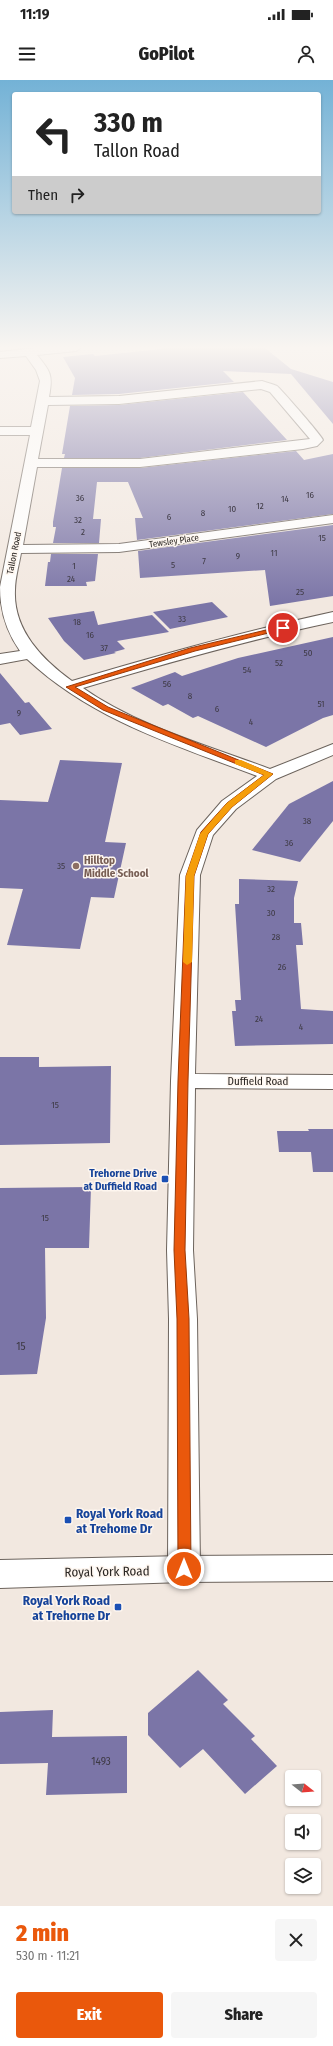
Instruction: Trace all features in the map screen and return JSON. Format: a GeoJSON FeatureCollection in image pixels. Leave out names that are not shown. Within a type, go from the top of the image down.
{"type":"FeatureCollection","features":[{"type":"Feature","properties":{"kind":"street","name":"Tallon Road"},"geometry":{"type":"LineString","coordinates":[[37,433],[7,590],[8,605],[18,634],[30,654],[69,687],[106,709],[270,774]]}},
{"type":"Feature","properties":{"kind":"street"},"geometry":{"type":"LineString","coordinates":[[31,463],[117,464],[163,462],[303,445],[313,443],[317,440],[314,433]]}},
{"type":"Feature","properties":{"kind":"street","name":"Tewsley Place"},"geometry":{"type":"LineString","coordinates":[[15,549],[119,548],[333,518]]}},
{"type":"Feature","properties":{"kind":"street"},"geometry":{"type":"LineString","coordinates":[[69,687],[216,644],[333,617]]}},
{"type":"Feature","properties":{"kind":"street"},"geometry":{"type":"LineString","coordinates":[[0,659],[30,654]]}},
{"type":"Feature","properties":{"kind":"street"},"geometry":{"type":"LineString","coordinates":[[184,1569],[183,1319],[180,1250],[183,1081],[190,876],[204,834],[229,805],[270,774],[333,749]]}},
{"type":"Feature","properties":{"kind":"street","name":"Duffield Road"},"geometry":{"type":"LineString","coordinates":[[183,1081],[333,1082]]}},
{"type":"Feature","properties":{"kind":"street","name":"Royal York Road"},"geometry":{"type":"LineString","coordinates":[[0,1574],[184,1569],[333,1568]]}},
{"type":"Feature","properties":{"kind":"building"},"geometry":{"type":"Polygon","coordinates":[[[65,433],[281,433],[287,440],[140,458],[64,458],[65,454],[62,454],[65,433]]]}},
{"type":"Feature","properties":{"kind":"building"},"geometry":{"type":"Polygon","coordinates":[[[296,451],[304,460],[333,454],[333,514],[137,540],[135,518],[143,518],[128,482],[97,482],[93,519],[101,519],[99,543],[53,543],[56,527],[53,527],[53,522],[62,468],[140,468],[296,451]]]}},
{"type":"Feature","properties":{"kind":"building"},"geometry":{"type":"Polygon","coordinates":[[[333,525],[333,596],[270,606],[265,570],[140,578],[138,551],[333,525]]]}},
{"type":"Feature","properties":{"kind":"building"},"geometry":{"type":"Polygon","coordinates":[[[51,554],[98,554],[95,581],[86,582],[87,586],[45,586],[48,562],[50,562],[51,554]]]}},
{"type":"Feature","properties":{"kind":"building"},"geometry":{"type":"Polygon","coordinates":[[[212,602],[228,617],[170,629],[153,612],[212,602]]]}},
{"type":"Feature","properties":{"kind":"building"},"geometry":{"type":"Polygon","coordinates":[[[94,611],[98,625],[152,615],[169,632],[117,641],[125,649],[114,652],[116,653],[84,660],[64,641],[48,618],[94,611]]]}},
{"type":"Feature","properties":{"kind":"building"},"geometry":{"type":"Polygon","coordinates":[[[333,637],[333,715],[323,718],[266,747],[198,716],[193,718],[168,704],[163,706],[131,688],[175,672],[182,676],[238,658],[333,637]]]}},
{"type":"Feature","properties":{"kind":"building"},"geometry":{"type":"Polygon","coordinates":[[[0,673],[25,703],[29,702],[52,729],[20,735],[10,723],[0,725],[0,673]]]}},
{"type":"Feature","properties":{"kind":"building"},"geometry":{"type":"Polygon","coordinates":[[[60,760],[122,763],[105,842],[126,843],[114,898],[91,897],[80,949],[7,945],[23,889],[0,888],[0,800],[48,802],[60,760]]]}},
{"type":"Feature","properties":{"kind":"building"},"geometry":{"type":"Polygon","coordinates":[[[333,781],[333,821],[300,862],[252,850],[289,804],[333,781]]]}},
{"type":"Feature","properties":{"kind":"building"},"geometry":{"type":"Polygon","coordinates":[[[239,879],[298,881],[294,898],[294,923],[301,923],[303,945],[296,945],[301,1009],[333,1011],[333,1044],[235,1046],[232,1011],[236,1011],[235,1000],[241,1000],[235,904],[239,904],[239,879]]]}},
{"type":"Feature","properties":{"kind":"building"},"geometry":{"type":"Polygon","coordinates":[[[0,1057],[39,1057],[39,1067],[111,1066],[110,1143],[0,1145],[0,1057]]]}},
{"type":"Feature","properties":{"kind":"building"},"geometry":{"type":"Polygon","coordinates":[[[308,1129],[333,1129],[333,1172],[313,1172],[311,1152],[279,1152],[277,1131],[309,1131],[308,1129]]]}},
{"type":"Feature","properties":{"kind":"building"},"geometry":{"type":"Polygon","coordinates":[[[91,1187],[89,1248],[45,1248],[46,1318],[37,1374],[0,1375],[0,1188],[91,1187]]]}},
{"type":"Feature","properties":{"kind":"building"},"geometry":{"type":"Polygon","coordinates":[[[198,1670],[228,1700],[223,1704],[255,1736],[251,1739],[277,1766],[245,1794],[203,1749],[180,1768],[148,1735],[148,1713],[198,1670]]]}},
{"type":"Feature","properties":{"kind":"building"},"geometry":{"type":"Polygon","coordinates":[[[53,1710],[52,1737],[127,1736],[127,1793],[46,1795],[48,1763],[0,1764],[0,1712],[53,1710]]]}},
{"type":"Feature","properties":{"kind":"slow traffic"},"geometry":{"type":"LineString","coordinates":[[187,962],[190,876],[204,834],[229,805],[270,774],[238,762]]}},
{"type":"Feature","properties":{"kind":"place","name":"Hilltop Middle School"},"geometry":{"type":"Point","coordinates":[76,866]}},
{"type":"Feature","properties":{"kind":"place","name":"Trehorne Drive at Duffield Road"},"geometry":{"type":"Point","coordinates":[165,1179]}},
{"type":"Feature","properties":{"kind":"place","name":"Royal York Road at Trehome Dr"},"geometry":{"type":"Point","coordinates":[68,1520]}},
{"type":"Feature","properties":{"kind":"place","name":"Royal York Road at Trehorne Dr"},"geometry":{"type":"Point","coordinates":[118,1607]}},
{"type":"Feature","properties":{"kind":"route"},"geometry":{"type":"LineString","coordinates":[[184,1569],[183,1319],[180,1250],[183,1081],[190,876],[204,834],[229,805],[270,774],[106,709],[69,687],[193,650],[283,628]]}}]}
